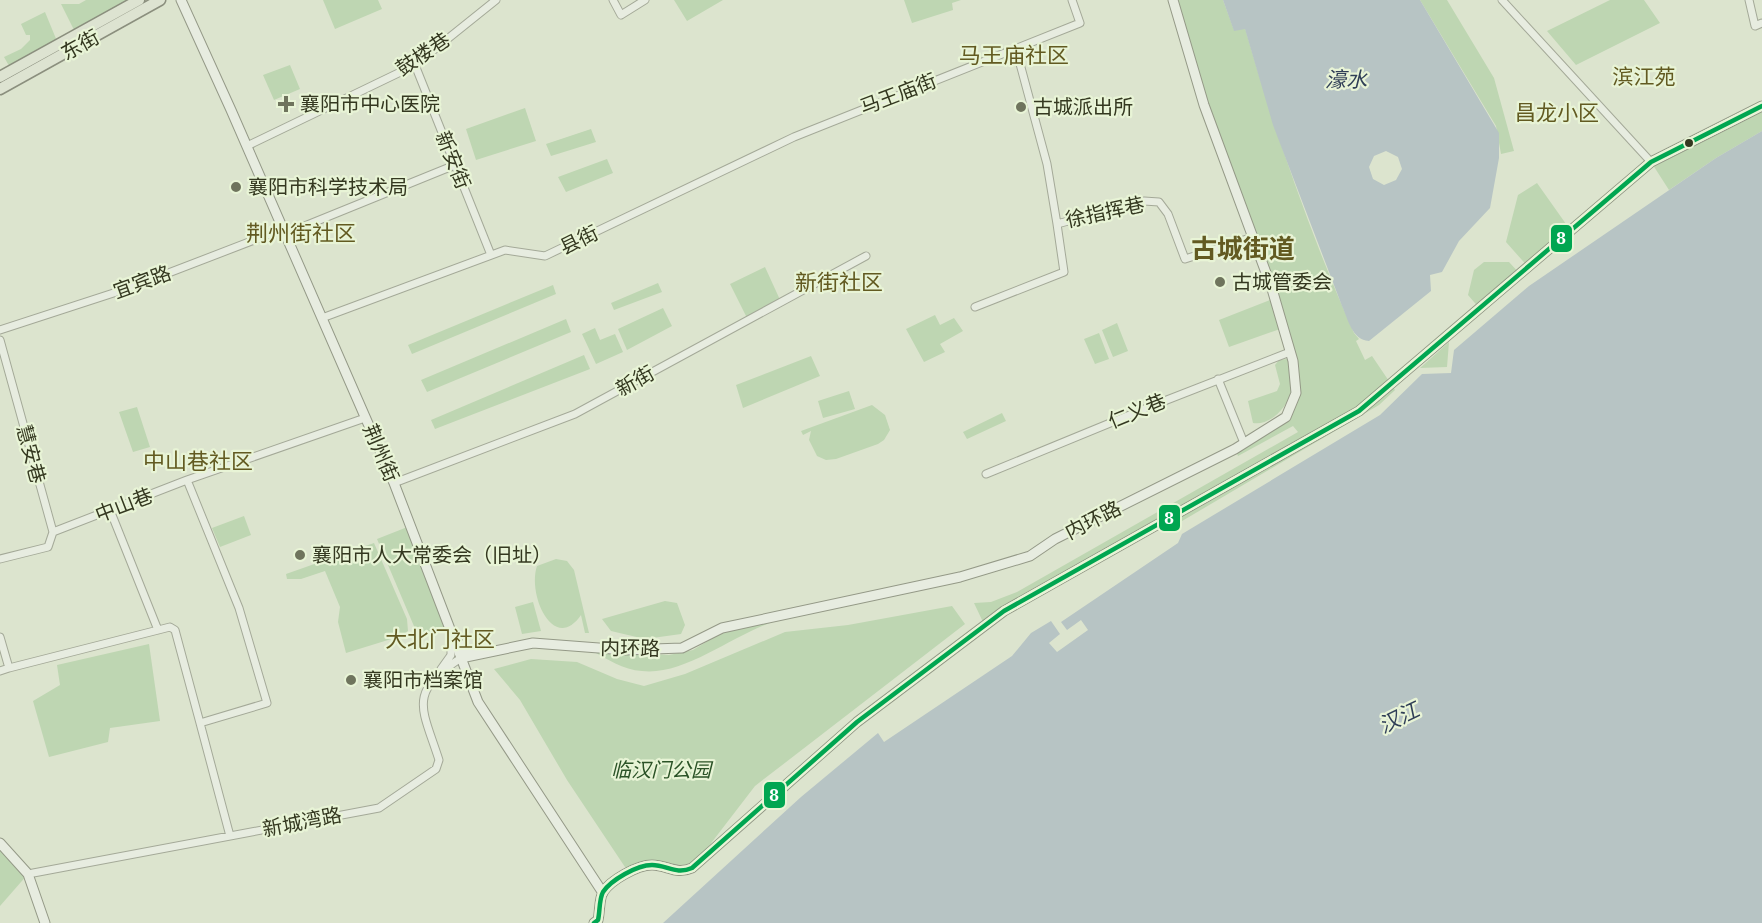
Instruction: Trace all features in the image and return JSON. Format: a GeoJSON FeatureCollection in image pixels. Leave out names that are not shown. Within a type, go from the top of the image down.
{"type":"FeatureCollection","features":[{"type":"Feature","properties":{"kind":"main road","name":"东街"},"geometry":{"type":"LineString","coordinates":[[0,78],[139,0]]}},
{"type":"Feature","properties":{"kind":"main road","name":"东街"},"geometry":{"type":"LineString","coordinates":[[0,89],[160,0]]}},
{"type":"Feature","properties":{"kind":"street","name":"荆州街"},"geometry":{"type":"LineString","coordinates":[[181,0],[394,483],[478,702],[603,893]]}},
{"type":"Feature","properties":{"kind":"street","name":"鼓楼巷"},"geometry":{"type":"LineString","coordinates":[[247,146],[415,65],[496,0]]}},
{"type":"Feature","properties":{"kind":"street"},"geometry":{"type":"LineString","coordinates":[[613,0],[621,15],[645,0]]}},
{"type":"Feature","properties":{"kind":"street","name":"马王庙街"},"geometry":{"type":"LineString","coordinates":[[794,136],[1080,23],[1072,0]]}},
{"type":"Feature","properties":{"kind":"street","name":"内环路"},"geometry":{"type":"LineString","coordinates":[[461,658],[533,643],[625,650],[682,648],[722,628],[960,577],[1030,556],[1055,539],[1244,443],[1286,417],[1296,393],[1290,352],[1272,289],[1204,105],[1173,0]]}},
{"type":"Feature","properties":{"kind":"street"},"geometry":{"type":"LineString","coordinates":[[1502,0],[1651,162]]}},
{"type":"Feature","properties":{"kind":"street"},"geometry":{"type":"LineString","coordinates":[[1749,0],[1755,26],[1762,22]]}},
{"type":"Feature","properties":{"kind":"street","name":"徐指挥巷"},"geometry":{"type":"LineString","coordinates":[[1016,49],[1047,164],[1057,224],[1144,201],[1159,202],[1168,214],[1185,259],[1253,237]]}},
{"type":"Feature","properties":{"kind":"street","name":"新安街"},"geometry":{"type":"LineString","coordinates":[[415,65],[491,255]]}},
{"type":"Feature","properties":{"kind":"street"},"geometry":{"type":"LineString","coordinates":[[594,923],[598,920],[603,893],[616,880],[646,866],[653,865],[683,872],[692,868],[857,722],[1004,611],[1359,411],[1651,162],[1762,106]]}},
{"type":"Feature","properties":{"kind":"street","name":"县街"},"geometry":{"type":"LineString","coordinates":[[322,318],[505,250],[545,256],[794,136]]}},
{"type":"Feature","properties":{"kind":"street","name":"宜宾路"},"geometry":{"type":"LineString","coordinates":[[0,330],[132,287],[455,165]]}},
{"type":"Feature","properties":{"kind":"street"},"geometry":{"type":"LineString","coordinates":[[975,307],[1064,272],[1057,224]]}},
{"type":"Feature","properties":{"kind":"street","name":"新街"},"geometry":{"type":"LineString","coordinates":[[394,483],[575,414],[866,256]]}},
{"type":"Feature","properties":{"kind":"street","name":"慧安巷"},"geometry":{"type":"LineString","coordinates":[[0,340],[53,532]]}},
{"type":"Feature","properties":{"kind":"street","name":"仁义巷"},"geometry":{"type":"LineString","coordinates":[[986,474],[1290,352]]}},
{"type":"Feature","properties":{"kind":"street"},"geometry":{"type":"LineString","coordinates":[[1218,379],[1244,443]]}},
{"type":"Feature","properties":{"kind":"street","name":"中山巷"},"geometry":{"type":"LineString","coordinates":[[53,532],[187,480],[365,418]]}},
{"type":"Feature","properties":{"kind":"street"},"geometry":{"type":"LineString","coordinates":[[187,480],[239,608],[267,703],[200,723]]}},
{"type":"Feature","properties":{"kind":"street"},"geometry":{"type":"LineString","coordinates":[[110,510],[158,630]]}},
{"type":"Feature","properties":{"kind":"street"},"geometry":{"type":"LineString","coordinates":[[0,559],[48,547],[53,532]]}},
{"type":"Feature","properties":{"kind":"street"},"geometry":{"type":"LineString","coordinates":[[0,671],[171,627],[175,630],[230,836]]}},
{"type":"Feature","properties":{"kind":"street"},"geometry":{"type":"LineString","coordinates":[[451,633],[466,651],[481,654]]}},
{"type":"Feature","properties":{"kind":"street"},"geometry":{"type":"LineString","coordinates":[[439,672],[451,655],[451,633]]}},
{"type":"Feature","properties":{"kind":"street"},"geometry":{"type":"LineString","coordinates":[[0,637],[9,668]]}},
{"type":"Feature","properties":{"kind":"street","name":"新城湾路"},"geometry":{"type":"LineString","coordinates":[[28,874],[379,808],[436,769],[440,760],[422,705],[424,691],[439,672],[461,658]]}},
{"type":"Feature","properties":{"kind":"street"},"geometry":{"type":"LineString","coordinates":[[0,843],[28,874],[45,923]]}},
{"type":"Feature","properties":{"kind":"green space"},"geometry":{"type":"Polygon","coordinates":[[[86,0],[139,0],[77,36],[61,4],[79,4],[86,0]]]}},
{"type":"Feature","properties":{"kind":"green space"},"geometry":{"type":"Polygon","coordinates":[[[323,0],[378,0],[382,9],[335,29],[323,0]]]}},
{"type":"Feature","properties":{"kind":"green space"},"geometry":{"type":"Polygon","coordinates":[[[674,0],[723,0],[687,21],[674,0]]]}},
{"type":"Feature","properties":{"kind":"green space"},"geometry":{"type":"Polygon","coordinates":[[[904,0],[961,0],[952,3],[953,10],[912,23],[904,0]]]}},
{"type":"Feature","properties":{"kind":"green space"},"geometry":{"type":"Polygon","coordinates":[[[1173,0],[1223,0],[1234,30],[1245,28],[1294,182],[1338,296],[1354,333],[1359,339],[1356,341],[1365,360],[1372,356],[1395,390],[1379,405],[1177,524],[1173,518],[983,622],[974,603],[991,602],[1017,592],[1298,432],[1293,426],[1238,456],[1235,449],[1286,417],[1296,393],[1283,328],[1229,347],[1219,320],[1275,298],[1204,105],[1173,0]]]}},
{"type":"Feature","properties":{"kind":"green space"},"geometry":{"type":"Polygon","coordinates":[[[1420,0],[1447,0],[1494,78],[1514,151],[1501,154],[1496,126],[1420,0]]]}},
{"type":"Feature","properties":{"kind":"green space"},"geometry":{"type":"Polygon","coordinates":[[[1610,0],[1644,0],[1660,23],[1576,65],[1547,31],[1610,0]]]}},
{"type":"Feature","properties":{"kind":"green space"},"geometry":{"type":"Polygon","coordinates":[[[45,12],[59,46],[12,71],[4,57],[21,49],[30,40],[30,35],[26,35],[21,24],[45,12]]]}},
{"type":"Feature","properties":{"kind":"green space"},"geometry":{"type":"Polygon","coordinates":[[[290,65],[300,89],[274,100],[263,75],[290,65]]]}},
{"type":"Feature","properties":{"kind":"green space"},"geometry":{"type":"Polygon","coordinates":[[[1762,106],[1762,131],[1716,158],[1669,190],[1651,162],[1762,106]]]}},
{"type":"Feature","properties":{"kind":"green space"},"geometry":{"type":"Polygon","coordinates":[[[525,108],[536,141],[476,160],[466,129],[525,108]]]}},
{"type":"Feature","properties":{"kind":"green space"},"geometry":{"type":"Polygon","coordinates":[[[591,129],[596,142],[551,156],[546,144],[591,129]]]}},
{"type":"Feature","properties":{"kind":"green space"},"geometry":{"type":"Polygon","coordinates":[[[607,159],[613,173],[566,192],[558,177],[607,159]]]}},
{"type":"Feature","properties":{"kind":"green space"},"geometry":{"type":"Polygon","coordinates":[[[1537,183],[1571,231],[1529,268],[1506,242],[1518,195],[1537,183]]]}},
{"type":"Feature","properties":{"kind":"green space"},"geometry":{"type":"Polygon","coordinates":[[[1484,262],[1509,262],[1521,275],[1480,309],[1468,295],[1474,270],[1484,262]]]}},
{"type":"Feature","properties":{"kind":"green space"},"geometry":{"type":"Polygon","coordinates":[[[765,267],[781,302],[748,320],[730,284],[765,267]]]}},
{"type":"Feature","properties":{"kind":"green space"},"geometry":{"type":"Polygon","coordinates":[[[658,283],[662,292],[614,310],[611,303],[658,283]]]}},
{"type":"Feature","properties":{"kind":"green space"},"geometry":{"type":"Polygon","coordinates":[[[553,285],[556,294],[412,354],[408,345],[553,285]]]}},
{"type":"Feature","properties":{"kind":"green space"},"geometry":{"type":"Polygon","coordinates":[[[663,308],[672,326],[627,350],[618,329],[663,308]]]}},
{"type":"Feature","properties":{"kind":"green space"},"geometry":{"type":"Polygon","coordinates":[[[935,315],[940,325],[954,318],[963,331],[940,344],[945,352],[924,362],[906,329],[935,315]]]}},
{"type":"Feature","properties":{"kind":"green space"},"geometry":{"type":"Polygon","coordinates":[[[566,319],[571,332],[427,392],[421,380],[566,319]]]}},
{"type":"Feature","properties":{"kind":"green space"},"geometry":{"type":"Polygon","coordinates":[[[1117,323],[1128,351],[1113,357],[1102,330],[1117,323]]]}},
{"type":"Feature","properties":{"kind":"green space"},"geometry":{"type":"Polygon","coordinates":[[[595,328],[600,340],[615,334],[623,352],[596,364],[582,334],[595,328]]]}},
{"type":"Feature","properties":{"kind":"green space"},"geometry":{"type":"Polygon","coordinates":[[[1099,333],[1109,359],[1095,364],[1084,339],[1099,333]]]}},
{"type":"Feature","properties":{"kind":"green space"},"geometry":{"type":"Polygon","coordinates":[[[1449,342],[1447,367],[1420,368],[1449,342]]]}},
{"type":"Feature","properties":{"kind":"green space"},"geometry":{"type":"Polygon","coordinates":[[[584,355],[590,369],[435,429],[431,420],[584,355]]]}},
{"type":"Feature","properties":{"kind":"green space"},"geometry":{"type":"Polygon","coordinates":[[[811,356],[820,376],[743,408],[736,385],[811,356]]]}},
{"type":"Feature","properties":{"kind":"green space"},"geometry":{"type":"Polygon","coordinates":[[[1287,359],[1290,362],[1292,384],[1286,403],[1266,422],[1253,423],[1248,401],[1277,391],[1280,384],[1275,365],[1279,360],[1287,359]]]}},
{"type":"Feature","properties":{"kind":"green space"},"geometry":{"type":"Polygon","coordinates":[[[849,391],[855,409],[823,418],[818,401],[849,391]]]}},
{"type":"Feature","properties":{"kind":"green space"},"geometry":{"type":"Polygon","coordinates":[[[872,405],[885,415],[890,430],[884,440],[878,444],[836,459],[826,460],[817,456],[809,440],[811,431],[803,435],[801,431],[872,405]]]}},
{"type":"Feature","properties":{"kind":"green space"},"geometry":{"type":"Polygon","coordinates":[[[137,407],[150,447],[133,452],[119,412],[137,407]]]}},
{"type":"Feature","properties":{"kind":"green space"},"geometry":{"type":"Polygon","coordinates":[[[1002,413],[1006,421],[967,439],[963,432],[1002,413]]]}},
{"type":"Feature","properties":{"kind":"green space"},"geometry":{"type":"Polygon","coordinates":[[[244,516],[251,535],[220,547],[212,528],[244,516]]]}},
{"type":"Feature","properties":{"kind":"green space"},"geometry":{"type":"Polygon","coordinates":[[[410,526],[449,627],[419,638],[377,539],[410,526]]]}},
{"type":"Feature","properties":{"kind":"green space"},"geometry":{"type":"Polygon","coordinates":[[[374,543],[407,619],[408,631],[401,636],[346,653],[338,622],[340,607],[325,571],[301,579],[287,579],[286,574],[374,543]]]}},
{"type":"Feature","properties":{"kind":"green space"},"geometry":{"type":"Polygon","coordinates":[[[556,559],[567,561],[574,570],[589,633],[585,633],[581,615],[571,625],[561,628],[545,616],[539,605],[535,578],[537,566],[556,559]]]}},
{"type":"Feature","properties":{"kind":"green space"},"geometry":{"type":"Polygon","coordinates":[[[665,601],[677,603],[685,625],[681,634],[645,639],[611,631],[602,619],[665,601]]]}},
{"type":"Feature","properties":{"kind":"green space"},"geometry":{"type":"Polygon","coordinates":[[[533,602],[541,631],[522,634],[515,607],[533,602]]]}},
{"type":"Feature","properties":{"kind":"green space","name":"临汉门公园"},"geometry":{"type":"Polygon","coordinates":[[[952,606],[965,624],[755,786],[692,868],[653,865],[629,873],[567,780],[520,700],[494,669],[531,659],[577,662],[617,679],[644,686],[685,674],[785,632],[848,625],[952,606]]]}},
{"type":"Feature","properties":{"kind":"green space"},"geometry":{"type":"Polygon","coordinates":[[[770,623],[707,654],[658,671],[628,669],[591,650],[669,655],[693,650],[729,628],[770,623]]]}},
{"type":"Feature","properties":{"kind":"green space"},"geometry":{"type":"Polygon","coordinates":[[[149,644],[160,721],[110,728],[108,742],[49,757],[33,701],[60,685],[57,665],[149,644]]]}},
{"type":"Feature","properties":{"kind":"green space"},"geometry":{"type":"Polygon","coordinates":[[[0,843],[28,874],[0,906],[0,843]]]}},
{"type":"Feature","properties":{"kind":"water","name":"濠水"},"geometry":{"type":"Polygon","coordinates":[[[1223,0],[1420,0],[1499,133],[1499,158],[1490,208],[1459,241],[1442,272],[1430,275],[1431,291],[1369,341],[1358,337],[1349,323],[1273,125],[1245,29],[1234,31],[1223,0]],[[1386,151],[1374,156],[1369,167],[1373,179],[1384,185],[1396,180],[1402,169],[1398,157],[1386,151]]]}},
{"type":"Feature","properties":{"kind":"water","name":"汉江"},"geometry":{"type":"Polygon","coordinates":[[[1762,131],[1762,923],[663,923],[801,797],[878,733],[884,742],[1012,656],[1031,633],[1051,621],[1060,634],[1049,643],[1057,652],[1088,630],[1081,620],[1067,630],[1061,622],[1178,543],[1182,534],[1380,415],[1422,374],[1451,373],[1454,350],[1529,286],[1716,158],[1762,131]]]}},
{"type":"Feature","properties":{"kind":"transit line","name":"8"},"geometry":{"type":"LineString","coordinates":[[594,923],[598,920],[603,892],[618,878],[632,870],[652,865],[676,870],[692,868],[857,722],[1004,611],[1359,411],[1651,162],[1762,106]]}},
{"type":"Feature","properties":{"kind":"place","name":"襄阳市中心医院"},"geometry":{"type":"Point","coordinates":[286,104]}},
{"type":"Feature","properties":{"kind":"place","name":"古城派出所"},"geometry":{"type":"Point","coordinates":[1021,107]}},
{"type":"Feature","properties":{"kind":"place","name":"襄阳市科学技术局"},"geometry":{"type":"Point","coordinates":[236,187]}},
{"type":"Feature","properties":{"kind":"place","name":"古城管委会"},"geometry":{"type":"Point","coordinates":[1220,282]}},
{"type":"Feature","properties":{"kind":"place","name":"襄阳市人大常委会（旧址）"},"geometry":{"type":"Point","coordinates":[300,555]}},
{"type":"Feature","properties":{"kind":"place","name":"襄阳市档案馆"},"geometry":{"type":"Point","coordinates":[351,680]}},
{"type":"Feature","properties":{"kind":"district","name":"马王庙社区"},"geometry":{"type":"Point","coordinates":[1014,55]}},
{"type":"Feature","properties":{"kind":"district","name":"滨江苑"},"geometry":{"type":"Point","coordinates":[1644,77]}},
{"type":"Feature","properties":{"kind":"district","name":"昌龙小区"},"geometry":{"type":"Point","coordinates":[1557,113]}},
{"type":"Feature","properties":{"kind":"district","name":"荆州街社区"},"geometry":{"type":"Point","coordinates":[301,233]}},
{"type":"Feature","properties":{"kind":"district","name":"古城街道"},"geometry":{"type":"Point","coordinates":[1243,249]}},
{"type":"Feature","properties":{"kind":"district","name":"新街社区"},"geometry":{"type":"Point","coordinates":[839,282]}},
{"type":"Feature","properties":{"kind":"district","name":"中山巷社区"},"geometry":{"type":"Point","coordinates":[198,461]}},
{"type":"Feature","properties":{"kind":"district","name":"大北门社区"},"geometry":{"type":"Point","coordinates":[440,639]}}]}
